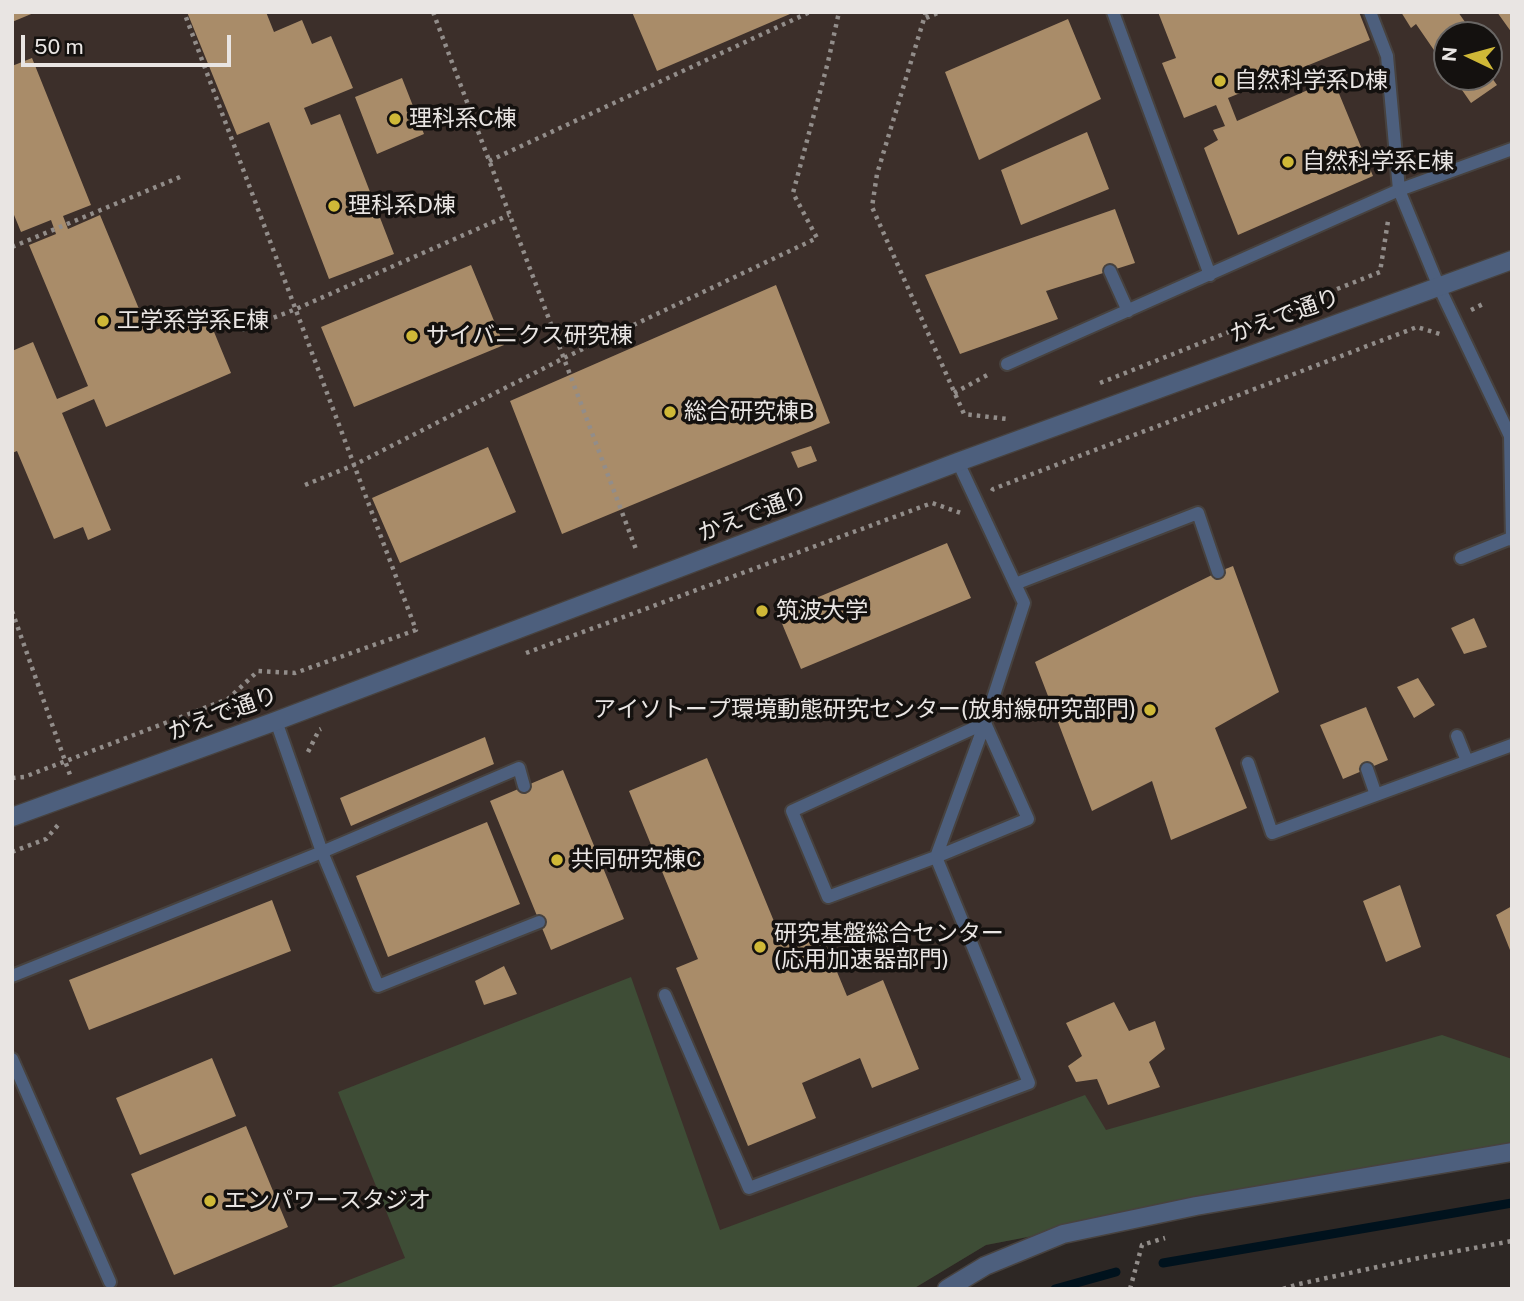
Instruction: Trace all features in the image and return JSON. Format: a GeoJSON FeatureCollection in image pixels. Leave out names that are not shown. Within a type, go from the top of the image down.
{"type":"FeatureCollection","features":[{"type":"Feature","properties":{"kind":"street","name":"かえで通り"},"geometry":{"type":"LineString","coordinates":[[12,817],[276,721],[958,462],[1512,260]]}},
{"type":"Feature","properties":{"kind":"street"},"geometry":{"type":"LineString","coordinates":[[947,1289],[985,1266],[1063,1234],[1196,1206],[1512,1152]]}},
{"type":"Feature","properties":{"kind":"lane"},"geometry":{"type":"LineString","coordinates":[[1113,12],[1210,275]]}},
{"type":"Feature","properties":{"kind":"lane"},"geometry":{"type":"LineString","coordinates":[[1370,12],[1387,56],[1399,190],[1439,287],[1510,436],[1511,539],[1461,558]]}},
{"type":"Feature","properties":{"kind":"lane"},"geometry":{"type":"LineString","coordinates":[[1007,364],[1399,190],[1512,149]]}},
{"type":"Feature","properties":{"kind":"lane"},"geometry":{"type":"LineString","coordinates":[[1110,271],[1128,311]]}},
{"type":"Feature","properties":{"kind":"lane"},"geometry":{"type":"LineString","coordinates":[[665,995],[749,1188],[1029,1083],[936,857],[985,723],[1024,603],[958,462]]}},
{"type":"Feature","properties":{"kind":"lane"},"geometry":{"type":"LineString","coordinates":[[1015,584],[1198,513],[1218,572]]}},
{"type":"Feature","properties":{"kind":"lane"},"geometry":{"type":"LineString","coordinates":[[276,721],[322,852],[378,986],[540,922]]}},
{"type":"Feature","properties":{"kind":"lane"},"geometry":{"type":"LineString","coordinates":[[985,723],[1028,819],[828,897],[792,811],[985,723]]}},
{"type":"Feature","properties":{"kind":"lane"},"geometry":{"type":"LineString","coordinates":[[1457,736],[1467,761]]}},
{"type":"Feature","properties":{"kind":"lane"},"geometry":{"type":"LineString","coordinates":[[1248,763],[1272,833],[1512,745]]}},
{"type":"Feature","properties":{"kind":"lane"},"geometry":{"type":"LineString","coordinates":[[12,976],[322,852],[519,768],[524,786]]}},
{"type":"Feature","properties":{"kind":"lane"},"geometry":{"type":"LineString","coordinates":[[1367,769],[1376,795]]}},
{"type":"Feature","properties":{"kind":"lane"},"geometry":{"type":"LineString","coordinates":[[12,1059],[110,1282]]}},
{"type":"Feature","properties":{"kind":"path"},"geometry":{"type":"LineString","coordinates":[[12,778],[24,777],[228,699],[258,671],[295,673],[416,630],[184,12]]}},
{"type":"Feature","properties":{"kind":"path"},"geometry":{"type":"LineString","coordinates":[[433,12],[637,552]]}},
{"type":"Feature","properties":{"kind":"path"},"geometry":{"type":"LineString","coordinates":[[489,161],[810,12]]}},
{"type":"Feature","properties":{"kind":"path"},"geometry":{"type":"LineString","coordinates":[[305,485],[354,465],[564,358],[817,239],[793,193],[839,12]]}},
{"type":"Feature","properties":{"kind":"path"},"geometry":{"type":"LineString","coordinates":[[940,12],[926,15],[877,174],[872,207],[964,414],[1010,419]]}},
{"type":"Feature","properties":{"kind":"path"},"geometry":{"type":"LineString","coordinates":[[12,247],[180,177]]}},
{"type":"Feature","properties":{"kind":"path"},"geometry":{"type":"LineString","coordinates":[[242,330],[509,215]]}},
{"type":"Feature","properties":{"kind":"path"},"geometry":{"type":"LineString","coordinates":[[1099,384],[1380,272],[1388,221]]}},
{"type":"Feature","properties":{"kind":"path"},"geometry":{"type":"LineString","coordinates":[[990,497],[993,489],[1417,327],[1446,336]]}},
{"type":"Feature","properties":{"kind":"path"},"geometry":{"type":"LineString","coordinates":[[954,393],[1007,364]]}},
{"type":"Feature","properties":{"kind":"path"},"geometry":{"type":"LineString","coordinates":[[515,657],[932,503],[961,513]]}},
{"type":"Feature","properties":{"kind":"path"},"geometry":{"type":"LineString","coordinates":[[12,611],[65,761]]}},
{"type":"Feature","properties":{"kind":"path"},"geometry":{"type":"LineString","coordinates":[[306,756],[319,730],[332,725]]}},
{"type":"Feature","properties":{"kind":"path"},"geometry":{"type":"LineString","coordinates":[[1130,1289],[1142,1245],[1177,1235]]}},
{"type":"Feature","properties":{"kind":"path"},"geometry":{"type":"LineString","coordinates":[[1283,1289],[1414,1259],[1512,1241]]}},
{"type":"Feature","properties":{"kind":"shaded area","name":"筑波大学"},"geometry":{"type":"Polygon","coordinates":[[[12,12],[1512,12],[1512,1144],[986,1245],[913,1289],[12,1289],[12,12]]]}},
{"type":"Feature","properties":{"kind":"green space"},"geometry":{"type":"Polygon","coordinates":[[[631,977],[720,1230],[1085,1095],[1106,1130],[1442,1035],[1512,1059],[1512,1144],[986,1245],[913,1289],[326,1289],[405,1258],[338,1092],[631,977]]]}},
{"type":"Feature","properties":{"kind":"building"},"geometry":{"type":"Polygon","coordinates":[[[12,12],[36,12],[12,22],[12,12]]]}},
{"type":"Feature","properties":{"kind":"building"},"geometry":{"type":"Polygon","coordinates":[[[187,12],[266,12],[274,32],[302,20],[312,44],[331,36],[353,88],[304,108],[311,125],[340,114],[394,254],[329,279],[269,122],[237,135],[187,12]]]}},
{"type":"Feature","properties":{"kind":"building"},"geometry":{"type":"Polygon","coordinates":[[[632,12],[789,12],[790,14],[657,71],[632,12]]]}},
{"type":"Feature","properties":{"kind":"building"},"geometry":{"type":"Polygon","coordinates":[[[1158,12],[1359,12],[1370,40],[1228,98],[1237,121],[1333,79],[1373,176],[1238,235],[1204,148],[1218,140],[1213,130],[1225,126],[1216,105],[1184,118],[1162,63],[1176,58],[1158,12]]]}},
{"type":"Feature","properties":{"kind":"building"},"geometry":{"type":"Polygon","coordinates":[[[1401,12],[1458,12],[1464,21],[1433,21],[1433,49],[1416,24],[1411,28],[1401,12]]]}},
{"type":"Feature","properties":{"kind":"building"},"geometry":{"type":"Polygon","coordinates":[[[1497,12],[1512,12],[1512,33],[1497,12]]]}},
{"type":"Feature","properties":{"kind":"building"},"geometry":{"type":"Polygon","coordinates":[[[1068,19],[1101,99],[979,160],[945,72],[1068,19]]]}},
{"type":"Feature","properties":{"kind":"building"},"geometry":{"type":"Polygon","coordinates":[[[32,58],[91,205],[63,216],[68,229],[100,215],[149,333],[205,310],[231,373],[106,427],[94,399],[62,413],[111,530],[88,540],[83,527],[54,539],[17,451],[12,453],[12,351],[33,342],[57,399],[88,386],[29,245],[56,234],[51,220],[21,232],[12,210],[12,66],[32,58]]]}},
{"type":"Feature","properties":{"kind":"building"},"geometry":{"type":"Polygon","coordinates":[[[402,78],[424,134],[377,154],[355,97],[402,78]]]}},
{"type":"Feature","properties":{"kind":"building"},"geometry":{"type":"Polygon","coordinates":[[[1463,91],[1488,91],[1471,103],[1463,91]]]}},
{"type":"Feature","properties":{"kind":"building"},"geometry":{"type":"Polygon","coordinates":[[[1087,132],[1109,189],[1021,225],[1001,170],[1087,132]]]}},
{"type":"Feature","properties":{"kind":"building"},"geometry":{"type":"Polygon","coordinates":[[[1115,209],[1135,263],[1046,291],[1058,319],[960,354],[925,275],[1115,209]]]}},
{"type":"Feature","properties":{"kind":"building","name":"サイバニクス研究棟"},"geometry":{"type":"Polygon","coordinates":[[[471,265],[504,345],[354,407],[321,327],[471,265]]]}},
{"type":"Feature","properties":{"kind":"building","name":"総合研究棟B"},"geometry":{"type":"Polygon","coordinates":[[[776,285],[830,423],[562,534],[510,401],[776,285]]]}},
{"type":"Feature","properties":{"kind":"building"},"geometry":{"type":"Polygon","coordinates":[[[811,446],[817,461],[798,468],[791,452],[811,446]]]}},
{"type":"Feature","properties":{"kind":"building"},"geometry":{"type":"Polygon","coordinates":[[[488,447],[516,512],[400,563],[372,498],[488,447]]]}},
{"type":"Feature","properties":{"kind":"building"},"geometry":{"type":"Polygon","coordinates":[[[947,543],[971,598],[801,669],[778,614],[947,543]]]}},
{"type":"Feature","properties":{"kind":"building","name":"アイソトープ環境動態研究センター(放射線研究部門)"},"geometry":{"type":"Polygon","coordinates":[[[1233,566],[1279,692],[1215,728],[1247,808],[1171,840],[1152,781],[1092,811],[1035,662],[1233,566]]]}},
{"type":"Feature","properties":{"kind":"building"},"geometry":{"type":"Polygon","coordinates":[[[1474,618],[1487,647],[1464,654],[1451,628],[1474,618]]]}},
{"type":"Feature","properties":{"kind":"building"},"geometry":{"type":"Polygon","coordinates":[[[1418,678],[1435,705],[1414,718],[1397,687],[1418,678]]]}},
{"type":"Feature","properties":{"kind":"building"},"geometry":{"type":"Polygon","coordinates":[[[1366,707],[1388,760],[1343,779],[1320,725],[1366,707]]]}},
{"type":"Feature","properties":{"kind":"building"},"geometry":{"type":"Polygon","coordinates":[[[485,737],[494,764],[351,826],[340,798],[485,737]]]}},
{"type":"Feature","properties":{"kind":"building","name":"研究基盤総合センター (応用加速器部門)"},"geometry":{"type":"Polygon","coordinates":[[[707,758],[780,936],[816,921],[847,996],[883,980],[919,1069],[872,1088],[860,1058],[802,1083],[816,1118],[748,1146],[676,968],[698,959],[629,791],[707,758]]]}},
{"type":"Feature","properties":{"kind":"building","name":"共同研究棟C"},"geometry":{"type":"Polygon","coordinates":[[[563,770],[624,919],[551,950],[490,801],[563,770]]]}},
{"type":"Feature","properties":{"kind":"building"},"geometry":{"type":"Polygon","coordinates":[[[487,822],[520,904],[388,957],[356,876],[487,822]]]}},
{"type":"Feature","properties":{"kind":"building"},"geometry":{"type":"Polygon","coordinates":[[[1400,885],[1421,947],[1386,962],[1363,901],[1400,885]]]}},
{"type":"Feature","properties":{"kind":"building"},"geometry":{"type":"Polygon","coordinates":[[[272,900],[291,951],[89,1030],[69,980],[272,900]]]}},
{"type":"Feature","properties":{"kind":"building"},"geometry":{"type":"Polygon","coordinates":[[[1512,906],[1512,955],[1496,915],[1512,906]]]}},
{"type":"Feature","properties":{"kind":"building"},"geometry":{"type":"Polygon","coordinates":[[[504,966],[517,994],[484,1005],[475,981],[504,966]]]}},
{"type":"Feature","properties":{"kind":"building"},"geometry":{"type":"Polygon","coordinates":[[[1114,1002],[1129,1031],[1155,1021],[1165,1049],[1149,1062],[1160,1087],[1108,1105],[1097,1079],[1076,1082],[1068,1066],[1082,1056],[1066,1023],[1114,1002]]]}},
{"type":"Feature","properties":{"kind":"building"},"geometry":{"type":"Polygon","coordinates":[[[212,1058],[236,1116],[140,1155],[116,1098],[212,1058]]]}},
{"type":"Feature","properties":{"kind":"building","name":"エンパワースタジオ"},"geometry":{"type":"Polygon","coordinates":[[[246,1126],[288,1227],[174,1275],[131,1174],[246,1126]]]}},
{"type":"Feature","properties":{"kind":"waterway"},"geometry":{"type":"LineString","coordinates":[[1163,1263],[1512,1203]]}},
{"type":"Feature","properties":{"kind":"waterway"},"geometry":{"type":"LineString","coordinates":[[1055,1289],[1116,1272]]}},
{"type":"Feature","properties":{"kind":"place","name":"自然科学系D棟"},"geometry":{"type":"Point","coordinates":[1220,81]}},
{"type":"Feature","properties":{"kind":"place","name":"理科系C棟"},"geometry":{"type":"Point","coordinates":[395,119]}},
{"type":"Feature","properties":{"kind":"place","name":"自然科学系E棟"},"geometry":{"type":"Point","coordinates":[1288,162]}},
{"type":"Feature","properties":{"kind":"place","name":"理科系D棟"},"geometry":{"type":"Point","coordinates":[334,206]}},
{"type":"Feature","properties":{"kind":"place","name":"工学系学系E棟"},"geometry":{"type":"Point","coordinates":[103,321]}},
{"type":"Feature","properties":{"kind":"place","name":"サイバニクス研究棟"},"geometry":{"type":"Point","coordinates":[412,336]}},
{"type":"Feature","properties":{"kind":"place","name":"総合研究棟B"},"geometry":{"type":"Point","coordinates":[670,412]}},
{"type":"Feature","properties":{"kind":"place","name":"筑波大学"},"geometry":{"type":"Point","coordinates":[762,611]}},
{"type":"Feature","properties":{"kind":"place","name":"アイソトープ環境動態研究センター(放射線研究部門)"},"geometry":{"type":"Point","coordinates":[1150,710]}},
{"type":"Feature","properties":{"kind":"place","name":"共同研究棟C"},"geometry":{"type":"Point","coordinates":[557,860]}},
{"type":"Feature","properties":{"kind":"place","name":"研究基盤総合センター (応用加速器部門)"},"geometry":{"type":"Point","coordinates":[760,947]}},
{"type":"Feature","properties":{"kind":"place","name":"エンパワースタジオ"},"geometry":{"type":"Point","coordinates":[210,1201]}}]}
